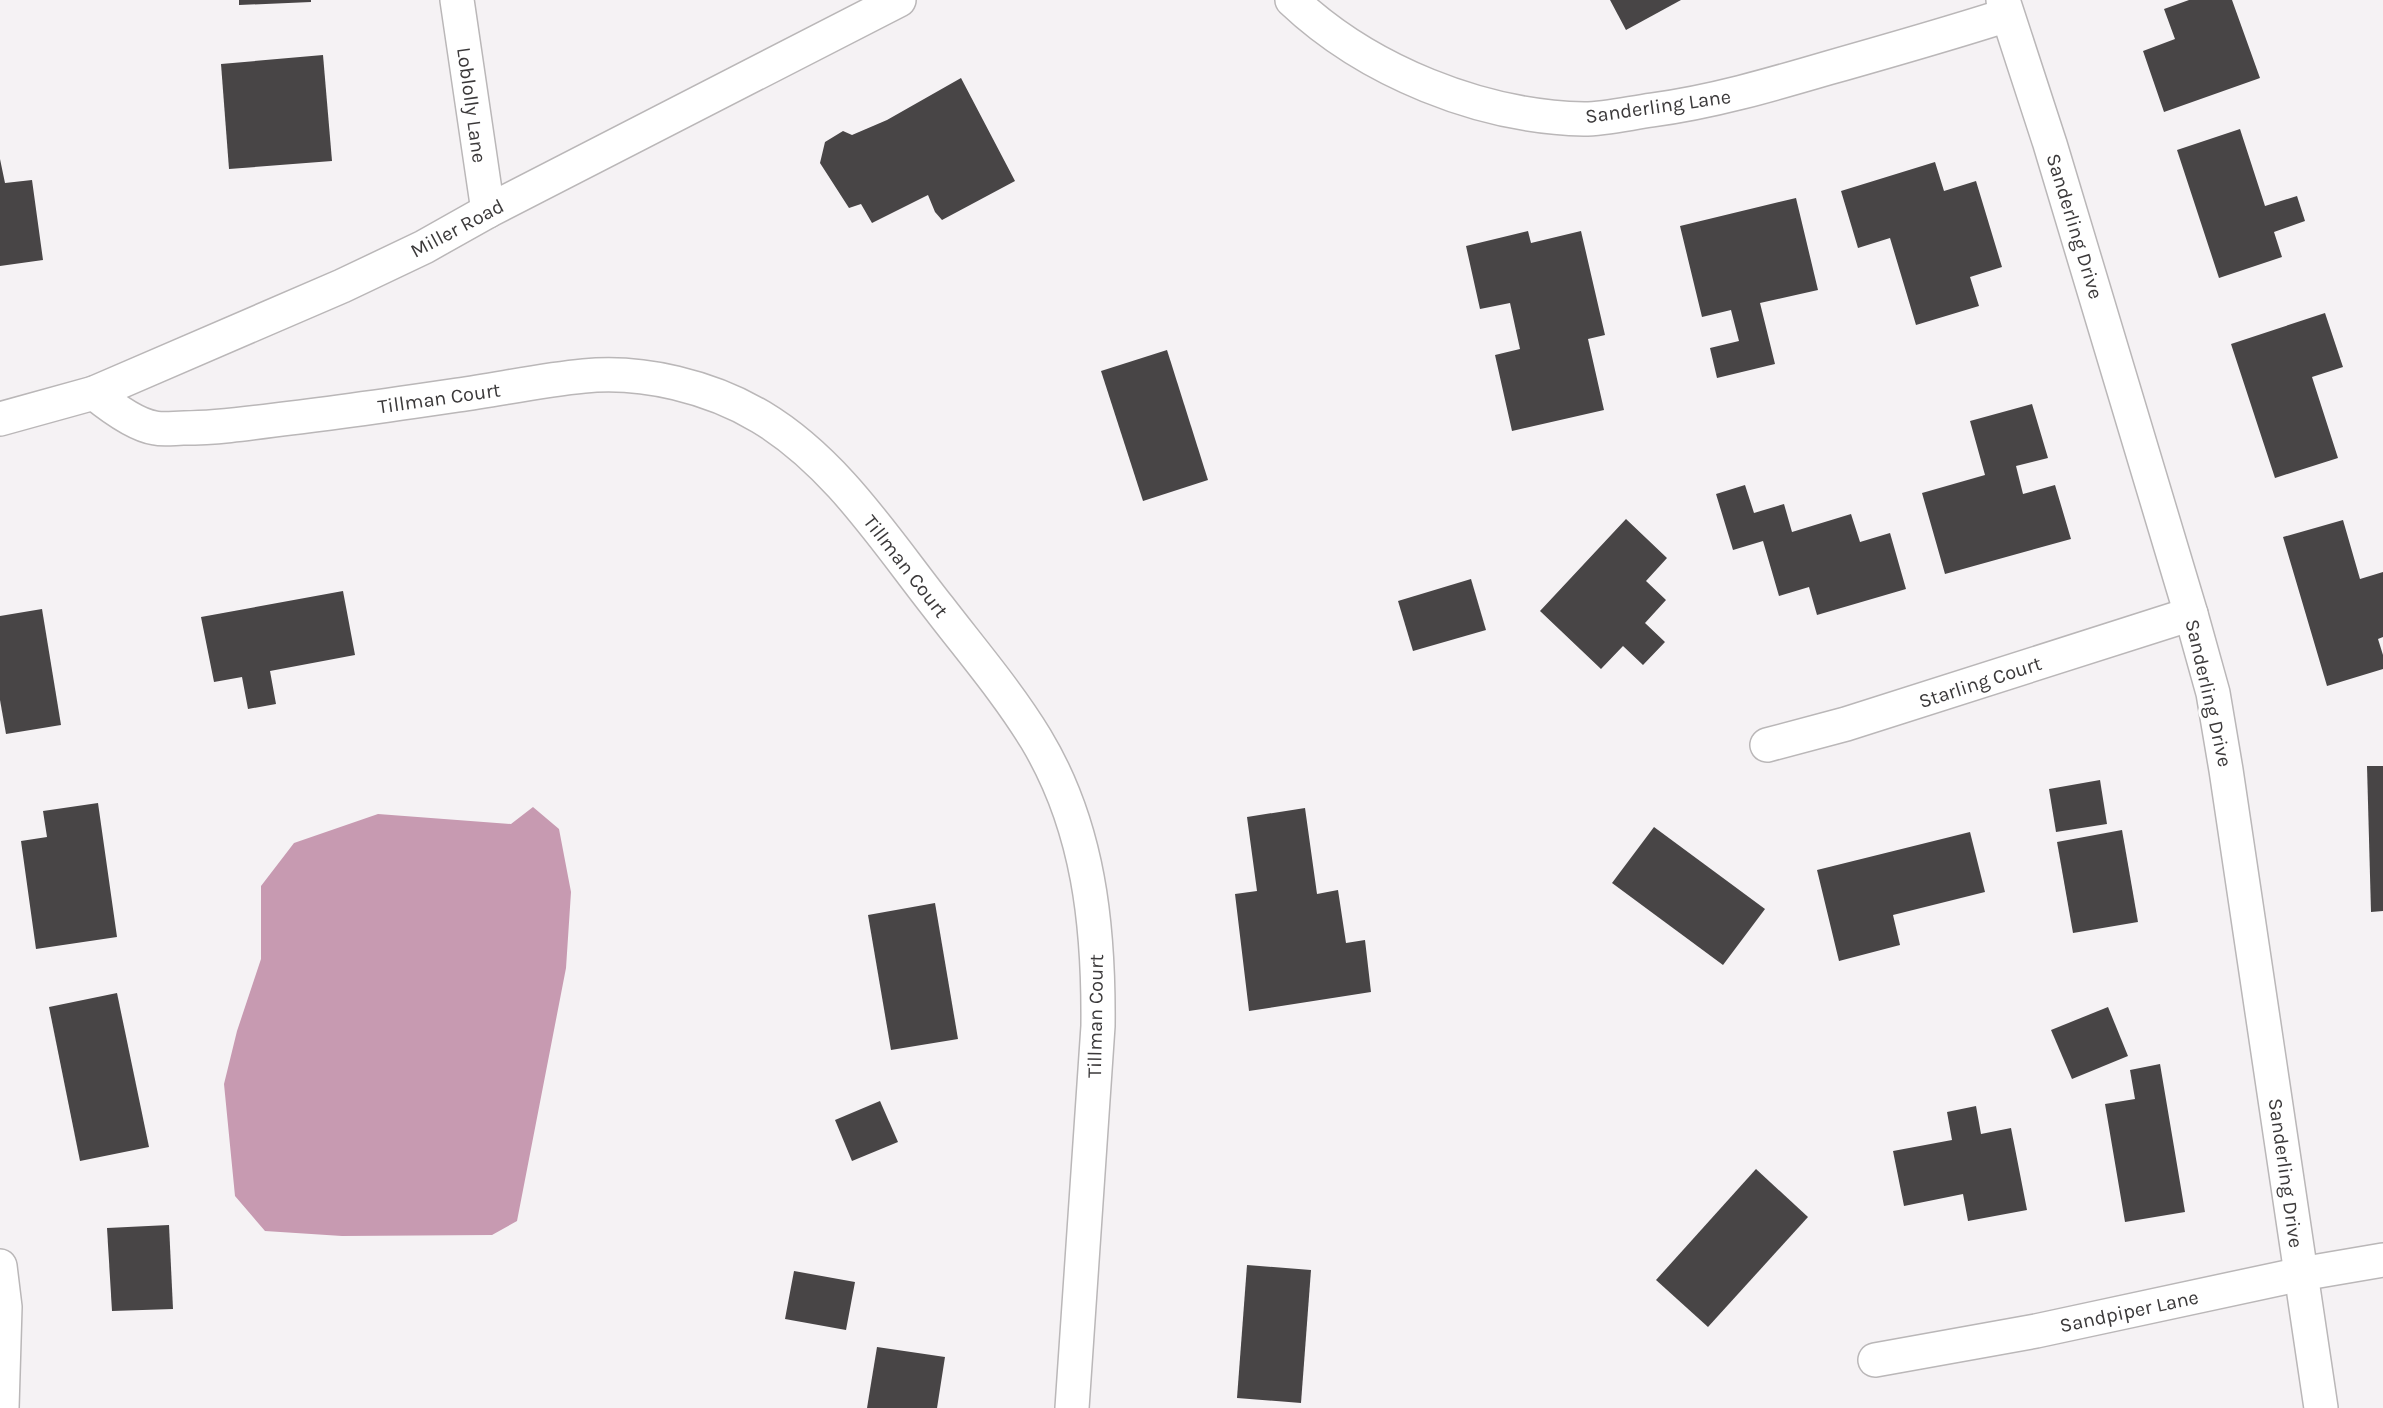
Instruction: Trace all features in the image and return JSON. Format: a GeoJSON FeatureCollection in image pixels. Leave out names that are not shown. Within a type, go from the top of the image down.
{"type":"FeatureCollection","features":[{"type":"Feature","properties":{"kind":"street","name":"Loblolly Lane"},"geometry":{"type":"LineString","coordinates":[[457,0],[488,211]]}},
{"type":"Feature","properties":{"kind":"street","name":"Miller Road"},"geometry":{"type":"LineString","coordinates":[[0,419],[94,393],[342,286],[424,247],[488,211],[899,0]]}},
{"type":"Feature","properties":{"kind":"street","name":"Sanderling Lane"},"geometry":{"type":"LineString","coordinates":[[1292,0],[1352,46],[1408,77],[1467,100],[1522,114],[1586,119],[1681,106],[1737,94],[1942,36],[2005,7]]}},
{"type":"Feature","properties":{"kind":"street","name":"Sanderling Drive"},"geometry":{"type":"LineString","coordinates":[[2005,7],[2053,155],[2191,614],[2212,693],[2226,770],[2321,1408]]}},
{"type":"Feature","properties":{"kind":"street","name":"Tillman Court"},"geometry":{"type":"LineString","coordinates":[[94,393],[118,411],[154,428],[214,428],[353,411],[588,376],[652,378],[687,386],[740,406],[783,431],[813,456],[848,492],[1005,692],[1036,741],[1056,779],[1079,840],[1092,896],[1098,968],[1098,1015],[1072,1408]]}},
{"type":"Feature","properties":{"kind":"street","name":"Starling Court"},"geometry":{"type":"LineString","coordinates":[[1767,745],[1846,724],[2191,614]]}},
{"type":"Feature","properties":{"kind":"street","name":"Sandpiper Lane"},"geometry":{"type":"LineString","coordinates":[[1875,1360],[2036,1331],[2301,1274],[2383,1260]]}},
{"type":"Feature","properties":{"kind":"street"},"geometry":{"type":"LineString","coordinates":[[0,1266],[5,1307],[2,1408]]}},
{"type":"Feature","properties":{"kind":"shaded area"},"geometry":{"type":"Polygon","coordinates":[[[533,807],[559,829],[571,892],[566,968],[517,1221],[492,1235],[342,1236],[265,1231],[235,1196],[224,1084],[237,1031],[261,959],[261,886],[294,843],[378,814],[511,824],[533,807]]]}},
{"type":"Feature","properties":{"kind":"building"},"geometry":{"type":"Polygon","coordinates":[[[239,0],[311,0],[311,2],[239,5],[239,0]]]}},
{"type":"Feature","properties":{"kind":"building"},"geometry":{"type":"Polygon","coordinates":[[[1610,0],[1681,0],[1626,30],[1610,0]]]}},
{"type":"Feature","properties":{"kind":"building"},"geometry":{"type":"Polygon","coordinates":[[[2189,0],[2232,0],[2260,78],[2164,112],[2143,51],[2175,39],[2164,9],[2189,0]]]}},
{"type":"Feature","properties":{"kind":"building"},"geometry":{"type":"Polygon","coordinates":[[[323,55],[332,161],[229,169],[221,64],[323,55]]]}},
{"type":"Feature","properties":{"kind":"building"},"geometry":{"type":"Polygon","coordinates":[[[961,78],[1015,181],[942,220],[935,212],[928,195],[872,223],[861,204],[849,208],[820,163],[825,142],[843,131],[852,135],[887,120],[961,78]]]}},
{"type":"Feature","properties":{"kind":"building"},"geometry":{"type":"Polygon","coordinates":[[[2240,129],[2265,206],[2297,196],[2305,221],[2274,232],[2282,257],[2219,278],[2177,150],[2240,129]]]}},
{"type":"Feature","properties":{"kind":"building"},"geometry":{"type":"Polygon","coordinates":[[[0,159],[5,183],[32,180],[43,260],[0,266],[0,159]]]}},
{"type":"Feature","properties":{"kind":"building"},"geometry":{"type":"Polygon","coordinates":[[[1935,162],[1944,191],[1976,181],[2002,267],[1970,277],[1979,306],[1916,325],[1890,238],[1858,248],[1841,191],[1935,162]]]}},
{"type":"Feature","properties":{"kind":"building"},"geometry":{"type":"Polygon","coordinates":[[[1796,198],[1818,290],[1760,303],[1775,364],[1717,378],[1710,348],[1739,341],[1731,310],[1702,317],[1680,226],[1796,198]]]}},
{"type":"Feature","properties":{"kind":"building"},"geometry":{"type":"Polygon","coordinates":[[[1528,231],[1531,243],[1581,231],[1605,335],[1588,339],[1604,410],[1512,431],[1495,355],[1520,349],[1510,303],[1480,309],[1466,246],[1528,231]]]}},
{"type":"Feature","properties":{"kind":"building"},"geometry":{"type":"Polygon","coordinates":[[[2325,313],[2343,367],[2312,377],[2338,458],[2275,478],[2231,344],[2325,313]]]}},
{"type":"Feature","properties":{"kind":"building"},"geometry":{"type":"Polygon","coordinates":[[[1167,350],[1208,480],[1143,501],[1101,371],[1167,350]]]}},
{"type":"Feature","properties":{"kind":"building"},"geometry":{"type":"Polygon","coordinates":[[[2032,404],[2048,458],[2016,466],[2023,494],[2055,485],[2071,539],[1945,574],[1922,493],[1985,475],[1970,421],[2032,404]]]}},
{"type":"Feature","properties":{"kind":"building"},"geometry":{"type":"Polygon","coordinates":[[[1745,485],[1754,513],[1784,504],[1792,532],[1851,514],[1860,542],[1890,533],[1906,589],[1817,615],[1809,587],[1779,596],[1763,541],[1733,550],[1716,494],[1745,485]]]}},
{"type":"Feature","properties":{"kind":"building"},"geometry":{"type":"Polygon","coordinates":[[[1626,519],[1667,558],[1646,581],[1666,600],[1645,623],[1665,642],[1643,665],[1623,646],[1601,669],[1540,611],[1626,519]]]}},
{"type":"Feature","properties":{"kind":"building"},"geometry":{"type":"Polygon","coordinates":[[[2343,520],[2360,579],[2383,572],[2383,637],[2378,639],[2383,655],[2383,669],[2327,686],[2283,537],[2343,520]]]}},
{"type":"Feature","properties":{"kind":"building"},"geometry":{"type":"Polygon","coordinates":[[[1471,579],[1486,630],[1413,651],[1398,601],[1471,579]]]}},
{"type":"Feature","properties":{"kind":"building"},"geometry":{"type":"Polygon","coordinates":[[[343,591],[355,655],[270,671],[276,704],[248,709],[242,677],[214,682],[201,617],[343,591]]]}},
{"type":"Feature","properties":{"kind":"building"},"geometry":{"type":"Polygon","coordinates":[[[42,609],[61,725],[6,734],[0,700],[0,616],[42,609]]]}},
{"type":"Feature","properties":{"kind":"building"},"geometry":{"type":"Polygon","coordinates":[[[2367,766],[2383,766],[2383,911],[2371,912],[2367,766]]]}},
{"type":"Feature","properties":{"kind":"building"},"geometry":{"type":"Polygon","coordinates":[[[2100,780],[2107,824],[2056,832],[2049,789],[2100,780]]]}},
{"type":"Feature","properties":{"kind":"building"},"geometry":{"type":"Polygon","coordinates":[[[98,803],[117,937],[36,949],[21,841],[47,837],[43,811],[98,803]]]}},
{"type":"Feature","properties":{"kind":"building"},"geometry":{"type":"Polygon","coordinates":[[[1305,808],[1317,894],[1338,890],[1346,943],[1365,940],[1371,992],[1249,1011],[1235,894],[1257,891],[1247,817],[1305,808]]]}},
{"type":"Feature","properties":{"kind":"building"},"geometry":{"type":"Polygon","coordinates":[[[1654,827],[1765,909],[1723,965],[1612,883],[1654,827]]]}},
{"type":"Feature","properties":{"kind":"building"},"geometry":{"type":"Polygon","coordinates":[[[2122,830],[2138,922],[2073,933],[2057,842],[2122,830]]]}},
{"type":"Feature","properties":{"kind":"building"},"geometry":{"type":"Polygon","coordinates":[[[1970,832],[1985,892],[1893,915],[1900,945],[1839,961],[1817,870],[1970,832]]]}},
{"type":"Feature","properties":{"kind":"building"},"geometry":{"type":"Polygon","coordinates":[[[935,903],[958,1039],[891,1050],[868,915],[935,903]]]}},
{"type":"Feature","properties":{"kind":"building"},"geometry":{"type":"Polygon","coordinates":[[[117,993],[149,1147],[80,1161],[49,1007],[117,993]]]}},
{"type":"Feature","properties":{"kind":"building"},"geometry":{"type":"Polygon","coordinates":[[[2108,1007],[2128,1056],[2072,1079],[2051,1030],[2108,1007]]]}},
{"type":"Feature","properties":{"kind":"building"},"geometry":{"type":"Polygon","coordinates":[[[2160,1064],[2185,1212],[2125,1222],[2105,1104],[2135,1099],[2130,1070],[2160,1064]]]}},
{"type":"Feature","properties":{"kind":"building"},"geometry":{"type":"Polygon","coordinates":[[[880,1101],[898,1142],[852,1161],[835,1120],[880,1101]]]}},
{"type":"Feature","properties":{"kind":"building"},"geometry":{"type":"Polygon","coordinates":[[[1976,1106],[1981,1134],[2011,1128],[2027,1210],[1968,1221],[1963,1194],[1904,1206],[1893,1151],[1952,1140],[1947,1112],[1976,1106]]]}},
{"type":"Feature","properties":{"kind":"building"},"geometry":{"type":"Polygon","coordinates":[[[1756,1169],[1808,1217],[1708,1327],[1656,1280],[1756,1169]]]}},
{"type":"Feature","properties":{"kind":"building"},"geometry":{"type":"Polygon","coordinates":[[[169,1225],[173,1309],[112,1311],[107,1228],[169,1225]]]}},
{"type":"Feature","properties":{"kind":"building"},"geometry":{"type":"Polygon","coordinates":[[[1247,1265],[1311,1270],[1301,1403],[1237,1398],[1247,1265]]]}},
{"type":"Feature","properties":{"kind":"building"},"geometry":{"type":"Polygon","coordinates":[[[794,1271],[855,1282],[846,1330],[785,1319],[794,1271]]]}},
{"type":"Feature","properties":{"kind":"building"},"geometry":{"type":"Polygon","coordinates":[[[877,1347],[945,1357],[937,1408],[867,1408],[877,1347]]]}}]}
